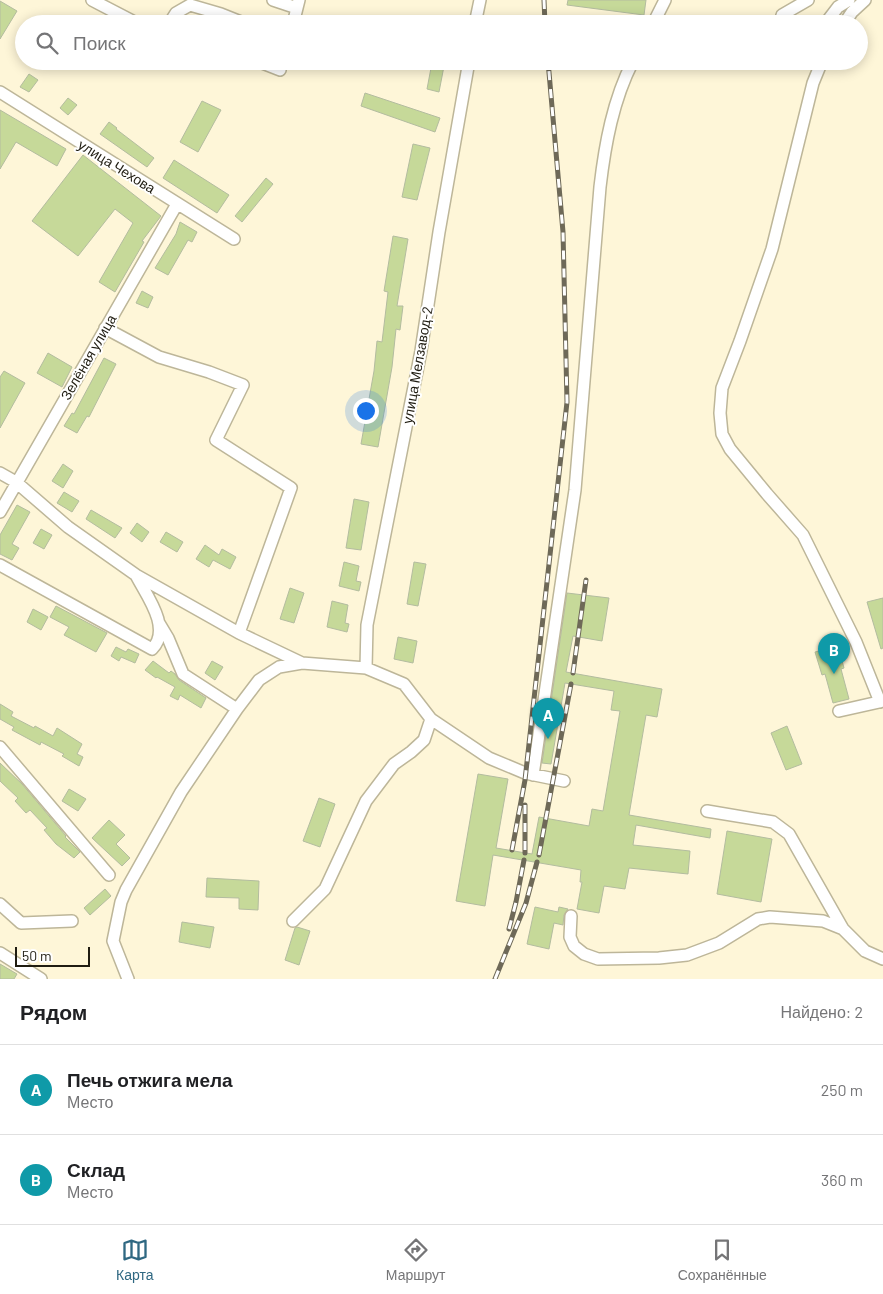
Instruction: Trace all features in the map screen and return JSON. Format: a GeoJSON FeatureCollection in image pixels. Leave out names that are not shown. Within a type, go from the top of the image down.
{"type":"FeatureCollection","features":[{"type":"Feature","properties":{"kind":"street"},"geometry":{"type":"LineString","coordinates":[[92,0],[121,15]]}},
{"type":"Feature","properties":{"kind":"street"},"geometry":{"type":"LineString","coordinates":[[273,0],[298,4]]}},
{"type":"Feature","properties":{"kind":"street"},"geometry":{"type":"LineString","coordinates":[[477,15],[480,0]]}},
{"type":"Feature","properties":{"kind":"street"},"geometry":{"type":"LineString","coordinates":[[658,15],[665,0]]}},
{"type":"Feature","properties":{"kind":"street"},"geometry":{"type":"LineString","coordinates":[[782,15],[808,0]]}},
{"type":"Feature","properties":{"kind":"street"},"geometry":{"type":"LineString","coordinates":[[832,15],[838,7],[849,0]]}},
{"type":"Feature","properties":{"kind":"street"},"geometry":{"type":"LineString","coordinates":[[850,15],[866,0]]}},
{"type":"Feature","properties":{"kind":"street"},"geometry":{"type":"LineString","coordinates":[[175,15],[190,5],[224,15]]}},
{"type":"Feature","properties":{"kind":"street","name":"улица Мелзавод-2"},"geometry":{"type":"LineString","coordinates":[[366,668],[367,625],[421,351],[439,232],[467,70]]}},
{"type":"Feature","properties":{"kind":"street"},"geometry":{"type":"LineString","coordinates":[[532,775],[575,490],[605,142],[628,70]]}},
{"type":"Feature","properties":{"kind":"street"},"geometry":{"type":"LineString","coordinates":[[818,70],[813,83],[772,248],[722,388],[720,413],[722,434],[730,448],[766,494],[803,535],[856,642],[882,702],[839,711]]}},
{"type":"Feature","properties":{"kind":"street","name":"улица Чехова"},"geometry":{"type":"LineString","coordinates":[[0,92],[234,240]]}},
{"type":"Feature","properties":{"kind":"street","name":"Зелёная улица"},"geometry":{"type":"LineString","coordinates":[[0,512],[177,204]]}},
{"type":"Feature","properties":{"kind":"street"},"geometry":{"type":"LineString","coordinates":[[105,328],[159,357],[209,372],[243,386],[216,440],[291,488],[239,634]]}},
{"type":"Feature","properties":{"kind":"street"},"geometry":{"type":"LineString","coordinates":[[0,473],[16,482],[68,526],[136,576],[239,634],[302,663]]}},
{"type":"Feature","properties":{"kind":"street"},"geometry":{"type":"LineString","coordinates":[[0,566],[152,649],[156,644],[160,629],[150,601],[136,576]]}},
{"type":"Feature","properties":{"kind":"street"},"geometry":{"type":"LineString","coordinates":[[158,621],[168,638],[183,674],[237,708]]}},
{"type":"Feature","properties":{"kind":"street"},"geometry":{"type":"LineString","coordinates":[[128,979],[113,941],[121,902],[181,792],[237,708],[259,680],[279,667],[302,663],[366,668],[404,684],[431,719],[489,758],[532,775],[564,781]]}},
{"type":"Feature","properties":{"kind":"street"},"geometry":{"type":"LineString","coordinates":[[293,922],[325,889],[366,801],[394,764],[424,740],[431,719]]}},
{"type":"Feature","properties":{"kind":"street"},"geometry":{"type":"LineString","coordinates":[[0,747],[109,875]]}},
{"type":"Feature","properties":{"kind":"street"},"geometry":{"type":"LineString","coordinates":[[707,811],[773,822],[789,834],[843,929],[865,951],[883,959]]}},
{"type":"Feature","properties":{"kind":"street"},"geometry":{"type":"LineString","coordinates":[[0,904],[21,923],[72,921]]}},
{"type":"Feature","properties":{"kind":"street"},"geometry":{"type":"LineString","coordinates":[[572,916],[570,937],[574,946],[584,954],[598,959],[659,958],[687,955],[720,943],[758,919],[770,917],[823,921],[843,929]]}},
{"type":"Feature","properties":{"kind":"street"},"geometry":{"type":"LineString","coordinates":[[0,953],[41,979]]}},
{"type":"Feature","properties":{"kind":"building"},"geometry":{"type":"Polygon","coordinates":[[[568,0],[646,0],[644,15],[567,5],[568,0]]]}},
{"type":"Feature","properties":{"kind":"building"},"geometry":{"type":"Polygon","coordinates":[[[0,1],[17,11],[0,39],[0,1]]]}},
{"type":"Feature","properties":{"kind":"building"},"geometry":{"type":"Polygon","coordinates":[[[431,70],[443,70],[439,92],[427,89],[431,70]]]}},
{"type":"Feature","properties":{"kind":"building"},"geometry":{"type":"Polygon","coordinates":[[[29,74],[38,80],[29,92],[20,87],[29,74]]]}},
{"type":"Feature","properties":{"kind":"building"},"geometry":{"type":"Polygon","coordinates":[[[365,93],[440,118],[435,132],[361,106],[365,93]]]}},
{"type":"Feature","properties":{"kind":"building"},"geometry":{"type":"Polygon","coordinates":[[[68,98],[77,105],[68,115],[60,108],[68,98]]]}},
{"type":"Feature","properties":{"kind":"building"},"geometry":{"type":"Polygon","coordinates":[[[202,101],[221,110],[198,152],[180,142],[202,101]]]}},
{"type":"Feature","properties":{"kind":"building"},"geometry":{"type":"Polygon","coordinates":[[[0,110],[66,149],[57,166],[16,142],[0,169],[0,110]]]}},
{"type":"Feature","properties":{"kind":"building"},"geometry":{"type":"Polygon","coordinates":[[[109,122],[154,158],[147,167],[100,134],[109,122]]]}},
{"type":"Feature","properties":{"kind":"building"},"geometry":{"type":"Polygon","coordinates":[[[413,144],[430,148],[417,200],[402,197],[413,144]]]}},
{"type":"Feature","properties":{"kind":"building"},"geometry":{"type":"Polygon","coordinates":[[[83,155],[161,216],[142,241],[144,242],[115,292],[99,282],[133,223],[115,209],[78,256],[32,221],[83,155]]]}},
{"type":"Feature","properties":{"kind":"building"},"geometry":{"type":"Polygon","coordinates":[[[174,160],[229,195],[217,213],[163,178],[174,160]]]}},
{"type":"Feature","properties":{"kind":"building"},"geometry":{"type":"Polygon","coordinates":[[[266,178],[273,184],[242,222],[235,216],[266,178]]]}},
{"type":"Feature","properties":{"kind":"building"},"geometry":{"type":"Polygon","coordinates":[[[180,222],[197,232],[192,242],[188,240],[168,275],[155,268],[176,234],[180,222]]]}},
{"type":"Feature","properties":{"kind":"building"},"geometry":{"type":"Polygon","coordinates":[[[393,236],[408,239],[397,306],[403,306],[400,330],[396,329],[392,367],[378,447],[361,444],[374,371],[377,341],[382,342],[388,292],[384,291],[393,236]]]}},
{"type":"Feature","properties":{"kind":"building"},"geometry":{"type":"Polygon","coordinates":[[[142,291],[153,297],[148,308],[136,303],[142,291]]]}},
{"type":"Feature","properties":{"kind":"building"},"geometry":{"type":"Polygon","coordinates":[[[48,353],[72,367],[62,387],[37,373],[48,353]]]}},
{"type":"Feature","properties":{"kind":"building"},"geometry":{"type":"Polygon","coordinates":[[[104,358],[116,364],[89,417],[87,416],[77,433],[64,426],[72,413],[74,414],[104,358]]]}},
{"type":"Feature","properties":{"kind":"building"},"geometry":{"type":"Polygon","coordinates":[[[4,371],[25,383],[0,428],[0,377],[4,371]]]}},
{"type":"Feature","properties":{"kind":"building"},"geometry":{"type":"Polygon","coordinates":[[[63,464],[73,471],[63,488],[52,481],[63,464]]]}},
{"type":"Feature","properties":{"kind":"building"},"geometry":{"type":"Polygon","coordinates":[[[64,492],[79,501],[72,512],[57,503],[64,492]]]}},
{"type":"Feature","properties":{"kind":"building"},"geometry":{"type":"Polygon","coordinates":[[[354,499],[369,502],[361,550],[346,548],[354,499]]]}},
{"type":"Feature","properties":{"kind":"building"},"geometry":{"type":"Polygon","coordinates":[[[17,505],[30,512],[12,544],[19,548],[12,560],[0,554],[0,535],[17,505]]]}},
{"type":"Feature","properties":{"kind":"building"},"geometry":{"type":"Polygon","coordinates":[[[91,510],[122,528],[115,538],[86,519],[91,510]]]}},
{"type":"Feature","properties":{"kind":"building"},"geometry":{"type":"Polygon","coordinates":[[[137,523],[149,532],[142,542],[130,533],[137,523]]]}},
{"type":"Feature","properties":{"kind":"building"},"geometry":{"type":"Polygon","coordinates":[[[41,529],[52,535],[44,549],[33,543],[41,529]]]}},
{"type":"Feature","properties":{"kind":"building"},"geometry":{"type":"Polygon","coordinates":[[[166,532],[183,542],[177,552],[160,542],[166,532]]]}},
{"type":"Feature","properties":{"kind":"building"},"geometry":{"type":"Polygon","coordinates":[[[205,545],[219,555],[222,549],[236,557],[230,569],[213,560],[209,567],[196,559],[205,545]]]}},
{"type":"Feature","properties":{"kind":"building"},"geometry":{"type":"Polygon","coordinates":[[[344,562],[359,566],[356,581],[361,582],[359,591],[339,586],[344,562]]]}},
{"type":"Feature","properties":{"kind":"building"},"geometry":{"type":"Polygon","coordinates":[[[414,562],[426,564],[418,606],[407,604],[414,562]]]}},
{"type":"Feature","properties":{"kind":"building"},"geometry":{"type":"Polygon","coordinates":[[[290,588],[304,593],[294,623],[280,619],[290,588]]]}},
{"type":"Feature","properties":{"kind":"building"},"geometry":{"type":"Polygon","coordinates":[[[567,593],[609,598],[602,641],[573,636],[566,672],[662,689],[657,717],[646,715],[629,815],[711,829],[710,838],[636,825],[633,845],[690,851],[688,874],[629,868],[625,889],[604,886],[599,913],[577,909],[582,882],[580,882],[581,870],[493,855],[485,906],[456,901],[478,774],[508,779],[496,848],[532,854],[539,817],[589,826],[592,809],[603,811],[620,711],[611,710],[614,691],[565,683],[551,764],[542,763],[567,593]]]}},
{"type":"Feature","properties":{"kind":"building"},"geometry":{"type":"Polygon","coordinates":[[[883,598],[883,648],[881,649],[867,602],[883,598]]]}},
{"type":"Feature","properties":{"kind":"building"},"geometry":{"type":"Polygon","coordinates":[[[332,601],[348,605],[345,623],[349,624],[347,632],[327,627],[332,601]]]}},
{"type":"Feature","properties":{"kind":"building"},"geometry":{"type":"Polygon","coordinates":[[[56,606],[107,633],[96,652],[64,635],[69,627],[50,617],[56,606]]]}},
{"type":"Feature","properties":{"kind":"building"},"geometry":{"type":"Polygon","coordinates":[[[33,609],[48,617],[41,630],[27,622],[33,609]]]}},
{"type":"Feature","properties":{"kind":"building"},"geometry":{"type":"Polygon","coordinates":[[[398,637],[417,641],[413,663],[394,659],[398,637]]]}},
{"type":"Feature","properties":{"kind":"building"},"geometry":{"type":"Polygon","coordinates":[[[838,646],[844,668],[841,669],[849,699],[833,703],[825,674],[822,675],[815,652],[838,646]]]}},
{"type":"Feature","properties":{"kind":"building"},"geometry":{"type":"Polygon","coordinates":[[[116,647],[126,652],[128,649],[139,654],[135,663],[121,657],[119,661],[111,656],[116,647]]]}},
{"type":"Feature","properties":{"kind":"building"},"geometry":{"type":"Polygon","coordinates":[[[153,661],[169,673],[171,671],[179,680],[206,698],[201,708],[180,695],[178,700],[170,696],[175,687],[156,678],[145,670],[153,661]]]}},
{"type":"Feature","properties":{"kind":"building"},"geometry":{"type":"Polygon","coordinates":[[[212,661],[223,667],[215,680],[205,673],[212,661]]]}},
{"type":"Feature","properties":{"kind":"building"},"geometry":{"type":"Polygon","coordinates":[[[0,704],[13,712],[11,716],[34,728],[35,726],[53,736],[57,728],[82,744],[77,754],[83,757],[79,766],[62,756],[64,754],[41,742],[40,745],[12,730],[14,727],[0,719],[0,704]]]}},
{"type":"Feature","properties":{"kind":"building"},"geometry":{"type":"Polygon","coordinates":[[[787,726],[802,764],[786,770],[771,733],[787,726]]]}},
{"type":"Feature","properties":{"kind":"building"},"geometry":{"type":"Polygon","coordinates":[[[0,763],[22,784],[65,837],[80,852],[74,858],[56,844],[44,830],[47,828],[30,810],[26,813],[15,801],[18,798],[0,781],[0,763]]]}},
{"type":"Feature","properties":{"kind":"building"},"geometry":{"type":"Polygon","coordinates":[[[69,789],[86,799],[78,811],[62,801],[69,789]]]}},
{"type":"Feature","properties":{"kind":"building"},"geometry":{"type":"Polygon","coordinates":[[[319,798],[335,804],[320,847],[303,841],[319,798]]]}},
{"type":"Feature","properties":{"kind":"building"},"geometry":{"type":"Polygon","coordinates":[[[109,820],[125,835],[116,844],[130,858],[122,866],[92,838],[109,820]]]}},
{"type":"Feature","properties":{"kind":"building"},"geometry":{"type":"Polygon","coordinates":[[[727,831],[772,839],[761,902],[717,894],[727,831]]]}},
{"type":"Feature","properties":{"kind":"building"},"geometry":{"type":"Polygon","coordinates":[[[207,878],[259,881],[258,910],[239,909],[239,898],[206,897],[207,878]]]}},
{"type":"Feature","properties":{"kind":"building"},"geometry":{"type":"Polygon","coordinates":[[[105,889],[111,896],[90,915],[84,908],[105,889]]]}},
{"type":"Feature","properties":{"kind":"building"},"geometry":{"type":"Polygon","coordinates":[[[535,907],[558,912],[559,907],[568,909],[564,915],[563,925],[554,923],[549,949],[527,944],[535,907]]]}},
{"type":"Feature","properties":{"kind":"building"},"geometry":{"type":"Polygon","coordinates":[[[182,922],[214,927],[210,948],[179,942],[182,922]]]}},
{"type":"Feature","properties":{"kind":"building"},"geometry":{"type":"Polygon","coordinates":[[[295,928],[310,931],[299,965],[285,960],[295,928]]]}},
{"type":"Feature","properties":{"kind":"building"},"geometry":{"type":"Polygon","coordinates":[[[0,964],[17,974],[14,979],[0,979],[0,964]]]}},
{"type":"Feature","properties":{"kind":"railway"},"geometry":{"type":"LineString","coordinates":[[544,0],[545,15]]}},
{"type":"Feature","properties":{"kind":"railway"},"geometry":{"type":"LineString","coordinates":[[512,850],[525,780],[567,402],[563,232],[549,70]]}},
{"type":"Feature","properties":{"kind":"railway"},"geometry":{"type":"LineString","coordinates":[[573,673],[586,580]]}},
{"type":"Feature","properties":{"kind":"railway"},"geometry":{"type":"LineString","coordinates":[[539,855],[571,684]]}},
{"type":"Feature","properties":{"kind":"railway"},"geometry":{"type":"LineString","coordinates":[[525,805],[525,853]]}},
{"type":"Feature","properties":{"kind":"railway"},"geometry":{"type":"LineString","coordinates":[[509,929],[524,860]]}},
{"type":"Feature","properties":{"kind":"railway"},"geometry":{"type":"LineString","coordinates":[[495,979],[526,903],[537,862]]}},
{"type":"Feature","properties":{"kind":"place","name":"Склад"},"geometry":{"type":"Point","coordinates":[834,674]}},
{"type":"Feature","properties":{"kind":"place","name":"Печь отжига мела"},"geometry":{"type":"Point","coordinates":[548,739]}}]}
